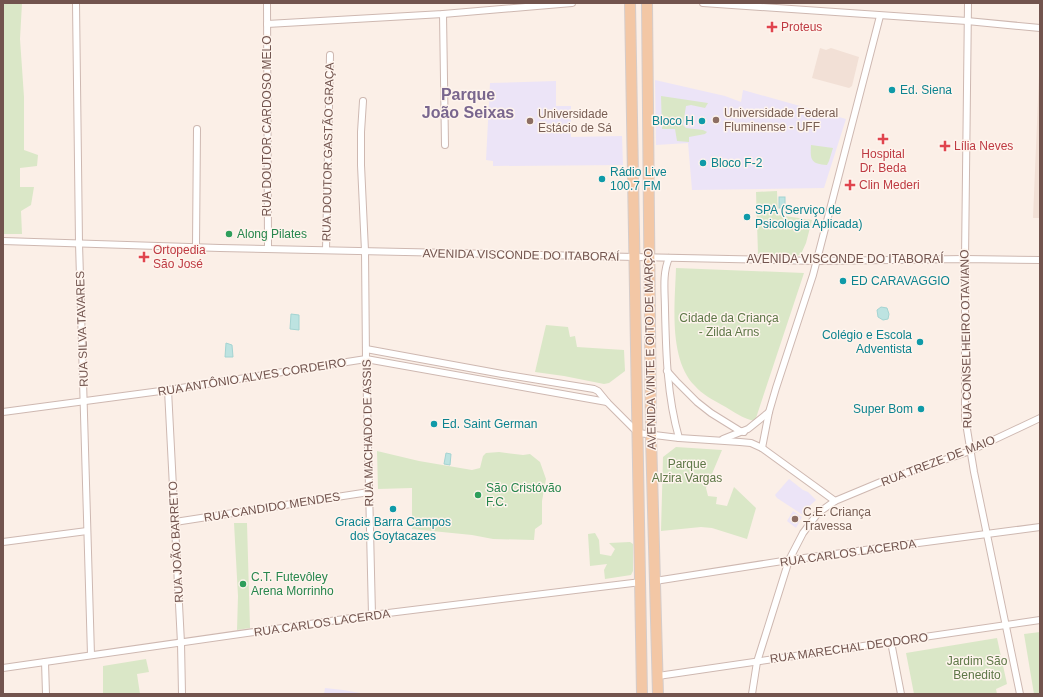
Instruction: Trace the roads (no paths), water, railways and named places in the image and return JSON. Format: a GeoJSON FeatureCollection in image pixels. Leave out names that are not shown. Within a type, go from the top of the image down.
{"type":"FeatureCollection","features":[{"type":"Feature","properties":{"kind":"main road","name":"AVENIDA VINTE E OITO DE MARÇO"},"geometry":{"type":"LineString","coordinates":[[630,3],[642,694]]}},
{"type":"Feature","properties":{"kind":"main road","name":"AVENIDA VINTE E OITO DE MARÇO"},"geometry":{"type":"LineString","coordinates":[[647,3],[651,436],[658,694]]}},
{"type":"Feature","properties":{"kind":"street","name":"RUA SILVA TAVARES"},"geometry":{"type":"LineString","coordinates":[[76,3],[79,243],[91,655]]}},
{"type":"Feature","properties":{"kind":"street","name":"RUA DOUTOR CARDOSO MELO"},"geometry":{"type":"LineString","coordinates":[[267,3],[268,249]]}},
{"type":"Feature","properties":{"kind":"street"},"geometry":{"type":"LineString","coordinates":[[267,24],[443,14],[572,3]]}},
{"type":"Feature","properties":{"kind":"street"},"geometry":{"type":"LineString","coordinates":[[704,3],[967,21],[1040,28]]}},
{"type":"Feature","properties":{"kind":"street","name":"RUA CONSELHEIRO OTAVIANO"},"geometry":{"type":"LineString","coordinates":[[968,3],[964,259],[965,417],[970,451],[1020,694]]}},
{"type":"Feature","properties":{"kind":"street"},"geometry":{"type":"LineString","coordinates":[[443,14],[445,145]]}},
{"type":"Feature","properties":{"kind":"street"},"geometry":{"type":"LineString","coordinates":[[762,448],[769,412],[817,261],[880,16]]}},
{"type":"Feature","properties":{"kind":"street","name":"RUA DOUTOR GASTÃO GRAÇA"},"geometry":{"type":"LineString","coordinates":[[326,250],[330,55]]}},
{"type":"Feature","properties":{"kind":"street","name":"RUA MACHADO DE ASSIS"},"geometry":{"type":"LineString","coordinates":[[363,101],[361,165],[365,251],[372,615]]}},
{"type":"Feature","properties":{"kind":"street"},"geometry":{"type":"LineString","coordinates":[[196,246],[197,129]]}},
{"type":"Feature","properties":{"kind":"street","name":"AVENIDA VISCONDE DO ITABORAÍ"},"geometry":{"type":"LineString","coordinates":[[3,241],[649,258],[817,261],[964,259],[1040,260]]}},
{"type":"Feature","properties":{"kind":"street"},"geometry":{"type":"LineString","coordinates":[[669,258],[666,265],[665,279],[667,371],[672,409],[679,438]]}},
{"type":"Feature","properties":{"kind":"street"},"geometry":{"type":"LineString","coordinates":[[366,349],[594,389],[598,391],[638,434],[751,443],[762,448],[835,501]]}},
{"type":"Feature","properties":{"kind":"street","name":"RUA ANTÔNIO ALVES CORDEIRO"},"geometry":{"type":"LineString","coordinates":[[3,412],[168,390],[366,360],[607,402]]}},
{"type":"Feature","properties":{"kind":"street"},"geometry":{"type":"LineString","coordinates":[[667,371],[684,390],[706,409],[740,431],[744,432]]}},
{"type":"Feature","properties":{"kind":"street"},"geometry":{"type":"LineString","coordinates":[[500,384],[502,374]]}},
{"type":"Feature","properties":{"kind":"street","name":"RUA JOÃO BARRETO"},"geometry":{"type":"LineString","coordinates":[[168,390],[181,643],[182,694]]}},
{"type":"Feature","properties":{"kind":"street"},"geometry":{"type":"LineString","coordinates":[[719,440],[744,432],[758,423],[769,412]]}},
{"type":"Feature","properties":{"kind":"street","name":"RUA TREZE DE MAIO"},"geometry":{"type":"LineString","coordinates":[[752,694],[757,662],[789,560],[802,532],[818,513],[835,501],[883,481],[970,451],[1040,418]]}},
{"type":"Feature","properties":{"kind":"street","name":"RUA CANDIDO MENDES"},"geometry":{"type":"LineString","coordinates":[[175,522],[369,492]]}},
{"type":"Feature","properties":{"kind":"street","name":"RUA CARLOS LACERDA"},"geometry":{"type":"LineString","coordinates":[[655,580],[1040,526]]}},
{"type":"Feature","properties":{"kind":"street"},"geometry":{"type":"LineString","coordinates":[[3,542],[87,531]]}},
{"type":"Feature","properties":{"kind":"street","name":"RUA CARLOS LACERDA"},"geometry":{"type":"LineString","coordinates":[[3,668],[372,615],[640,582]]}},
{"type":"Feature","properties":{"kind":"street","name":"RUA MARECHAL DEODORO"},"geometry":{"type":"LineString","coordinates":[[658,676],[1040,620]]}},
{"type":"Feature","properties":{"kind":"street"},"geometry":{"type":"LineString","coordinates":[[891,642],[901,694]]}},
{"type":"Feature","properties":{"kind":"street"},"geometry":{"type":"LineString","coordinates":[[45,662],[46,694]]}},
{"type":"Feature","properties":{"kind":"water"},"geometry":{"type":"Polygon","coordinates":[[[779,197],[785,197],[785,208],[779,208],[779,197]]]}},
{"type":"Feature","properties":{"kind":"water"},"geometry":{"type":"Polygon","coordinates":[[[881,307],[887,308],[889,314],[888,319],[883,320],[878,317],[877,310],[881,307]]]}},
{"type":"Feature","properties":{"kind":"water"},"geometry":{"type":"Polygon","coordinates":[[[291,314],[299,315],[299,330],[290,329],[291,314]]]}},
{"type":"Feature","properties":{"kind":"water"},"geometry":{"type":"Polygon","coordinates":[[[226,343],[232,345],[233,357],[225,357],[226,343]]]}},
{"type":"Feature","properties":{"kind":"water"},"geometry":{"type":"Polygon","coordinates":[[[446,453],[451,454],[450,465],[444,464],[446,453]]]}},
{"type":"Feature","properties":{"kind":"place","name":"Proteus"},"geometry":{"type":"Point","coordinates":[772,27]}},
{"type":"Feature","properties":{"kind":"place","name":"Ed. Siena"},"geometry":{"type":"Point","coordinates":[892,90]}},
{"type":"Feature","properties":{"kind":"place","name":"Universidade Federal Fluminense - UFF"},"geometry":{"type":"Point","coordinates":[716,120]}},
{"type":"Feature","properties":{"kind":"place","name":"Universidade Estácio de Sá"},"geometry":{"type":"Point","coordinates":[530,121]}},
{"type":"Feature","properties":{"kind":"place","name":"Bloco H"},"geometry":{"type":"Point","coordinates":[702,121]}},
{"type":"Feature","properties":{"kind":"place","name":"Hospital Dr. Beda"},"geometry":{"type":"Point","coordinates":[883,139]}},
{"type":"Feature","properties":{"kind":"place","name":"Lília Neves"},"geometry":{"type":"Point","coordinates":[945,146]}},
{"type":"Feature","properties":{"kind":"place","name":"Bloco F-2"},"geometry":{"type":"Point","coordinates":[703,163]}},
{"type":"Feature","properties":{"kind":"place","name":"Rádio Live 100.7 FM"},"geometry":{"type":"Point","coordinates":[602,179]}},
{"type":"Feature","properties":{"kind":"place","name":"Clin Mederi"},"geometry":{"type":"Point","coordinates":[850,185]}},
{"type":"Feature","properties":{"kind":"place","name":"SPA (Serviço de Psicologia Aplicada)"},"geometry":{"type":"Point","coordinates":[747,217]}},
{"type":"Feature","properties":{"kind":"place","name":"Along Pilates"},"geometry":{"type":"Point","coordinates":[229,234]}},
{"type":"Feature","properties":{"kind":"place","name":"Ortopedia São José"},"geometry":{"type":"Point","coordinates":[144,257]}},
{"type":"Feature","properties":{"kind":"place","name":"ED CARAVAGGIO"},"geometry":{"type":"Point","coordinates":[843,281]}},
{"type":"Feature","properties":{"kind":"place","name":"Colégio e Escola Adventista"},"geometry":{"type":"Point","coordinates":[920,342]}},
{"type":"Feature","properties":{"kind":"place","name":"Super Bom"},"geometry":{"type":"Point","coordinates":[921,409]}},
{"type":"Feature","properties":{"kind":"place","name":"Ed. Saint German"},"geometry":{"type":"Point","coordinates":[434,424]}},
{"type":"Feature","properties":{"kind":"place","name":"São Cristóvão F.C."},"geometry":{"type":"Point","coordinates":[478,495]}},
{"type":"Feature","properties":{"kind":"place","name":"Gracie Barra Campos dos Goytacazes"},"geometry":{"type":"Point","coordinates":[393,509]}},
{"type":"Feature","properties":{"kind":"place","name":"C.E. Criança Travessa"},"geometry":{"type":"Point","coordinates":[795,519]}},
{"type":"Feature","properties":{"kind":"place","name":"C.T. Futevôley Arena Morrinho"},"geometry":{"type":"Point","coordinates":[243,584]}},
{"type":"Feature","properties":{"kind":"district","name":"Parque João Seixas"},"geometry":{"type":"Point","coordinates":[468,103]}},
{"type":"Feature","properties":{"kind":"park label","name":"Cidade da Criança - Zilda Arns"},"geometry":{"type":"Point","coordinates":[729,325]}},
{"type":"Feature","properties":{"kind":"park label","name":"Parque Alzira Vargas"},"geometry":{"type":"Point","coordinates":[687,471]}},
{"type":"Feature","properties":{"kind":"park label","name":"Jardim São Benedito"},"geometry":{"type":"Point","coordinates":[977,668]}}]}
